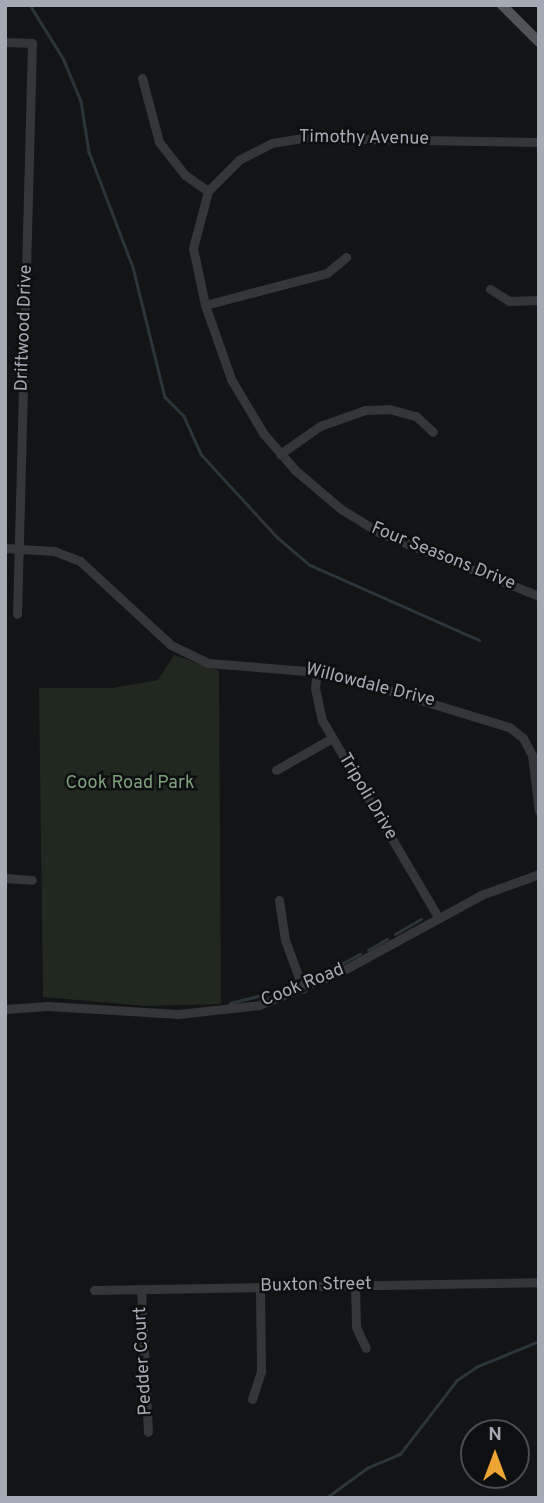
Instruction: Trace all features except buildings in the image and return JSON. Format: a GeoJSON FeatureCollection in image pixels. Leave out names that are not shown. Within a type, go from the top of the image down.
{"type":"FeatureCollection","features":[{"type":"Feature","properties":{"kind":"main road"},"geometry":{"type":"LineString","coordinates":[[502,5],[539,42]]}},
{"type":"Feature","properties":{"kind":"street","name":"Driftwood Drive"},"geometry":{"type":"LineString","coordinates":[[5,43],[32,43],[17,614]]}},
{"type":"Feature","properties":{"kind":"street"},"geometry":{"type":"LineString","coordinates":[[142,78],[147,112],[159,142],[185,175],[208,191]]}},
{"type":"Feature","properties":{"kind":"street","name":"Timothy Avenue"},"geometry":{"type":"LineString","coordinates":[[208,191],[248,154],[291,138],[539,142]]}},
{"type":"Feature","properties":{"kind":"street","name":"Four Seasons Drive"},"geometry":{"type":"LineString","coordinates":[[208,191],[193,248],[205,305],[231,379],[280,454],[312,486],[364,525],[412,548],[539,596]]}},
{"type":"Feature","properties":{"kind":"street"},"geometry":{"type":"LineString","coordinates":[[205,305],[327,272],[346,257]]}},
{"type":"Feature","properties":{"kind":"street"},"geometry":{"type":"LineString","coordinates":[[490,289],[509,301],[539,300]]}},
{"type":"Feature","properties":{"kind":"street"},"geometry":{"type":"LineString","coordinates":[[280,454],[320,426],[365,410],[389,409],[416,416],[433,432]]}},
{"type":"Feature","properties":{"kind":"street","name":"Willowdale Drive"},"geometry":{"type":"LineString","coordinates":[[5,548],[63,553],[80,561],[171,645],[196,659],[221,666],[317,671],[469,711],[509,727],[523,738],[531,755],[539,811]]}},
{"type":"Feature","properties":{"kind":"street","name":"Tripoli Drive"},"geometry":{"type":"LineString","coordinates":[[317,671],[316,705],[332,738],[438,917]]}},
{"type":"Feature","properties":{"kind":"street"},"geometry":{"type":"LineString","coordinates":[[276,770],[332,738]]}},
{"type":"Feature","properties":{"kind":"street","name":"Cook Road"},"geometry":{"type":"LineString","coordinates":[[5,1009],[48,1006],[210,1013],[259,1005],[303,989],[438,917],[539,874]]}},
{"type":"Feature","properties":{"kind":"street"},"geometry":{"type":"LineString","coordinates":[[5,878],[32,880]]}},
{"type":"Feature","properties":{"kind":"street"},"geometry":{"type":"LineString","coordinates":[[279,900],[285,940],[303,989]]}},
{"type":"Feature","properties":{"kind":"street","name":"Buxton Street"},"geometry":{"type":"LineString","coordinates":[[94,1290],[539,1282]]}},
{"type":"Feature","properties":{"kind":"street"},"geometry":{"type":"LineString","coordinates":[[355,1285],[356,1327],[366,1348]]}},
{"type":"Feature","properties":{"kind":"street"},"geometry":{"type":"LineString","coordinates":[[252,1399],[261,1371],[260,1287]]}},
{"type":"Feature","properties":{"kind":"street","name":"Pedder Court"},"geometry":{"type":"LineString","coordinates":[[141,1289],[148,1432]]}},
{"type":"Feature","properties":{"kind":"green space","name":"Cook Road Park"},"geometry":{"type":"Polygon","coordinates":[[[174,655],[219,671],[221,1004],[146,1006],[43,997],[39,688],[113,688],[158,680],[174,655]]]}},
{"type":"Feature","properties":{"kind":"waterway"},"geometry":{"type":"LineString","coordinates":[[30,5],[63,58],[81,101],[89,152],[133,267],[165,397],[184,416],[201,454],[277,537],[310,565],[479,640]]}},
{"type":"Feature","properties":{"kind":"waterway"},"geometry":{"type":"LineString","coordinates":[[395,934],[421,919]]}},
{"type":"Feature","properties":{"kind":"waterway"},"geometry":{"type":"LineString","coordinates":[[368,950],[387,939]]}},
{"type":"Feature","properties":{"kind":"waterway"},"geometry":{"type":"LineString","coordinates":[[339,965],[360,954]]}},
{"type":"Feature","properties":{"kind":"waterway"},"geometry":{"type":"LineString","coordinates":[[315,977],[331,969]]}},
{"type":"Feature","properties":{"kind":"waterway"},"geometry":{"type":"LineString","coordinates":[[230,1003],[286,989]]}},
{"type":"Feature","properties":{"kind":"waterway"},"geometry":{"type":"LineString","coordinates":[[326,1498],[367,1468],[400,1454],[457,1380],[476,1367],[539,1341]]}}]}
